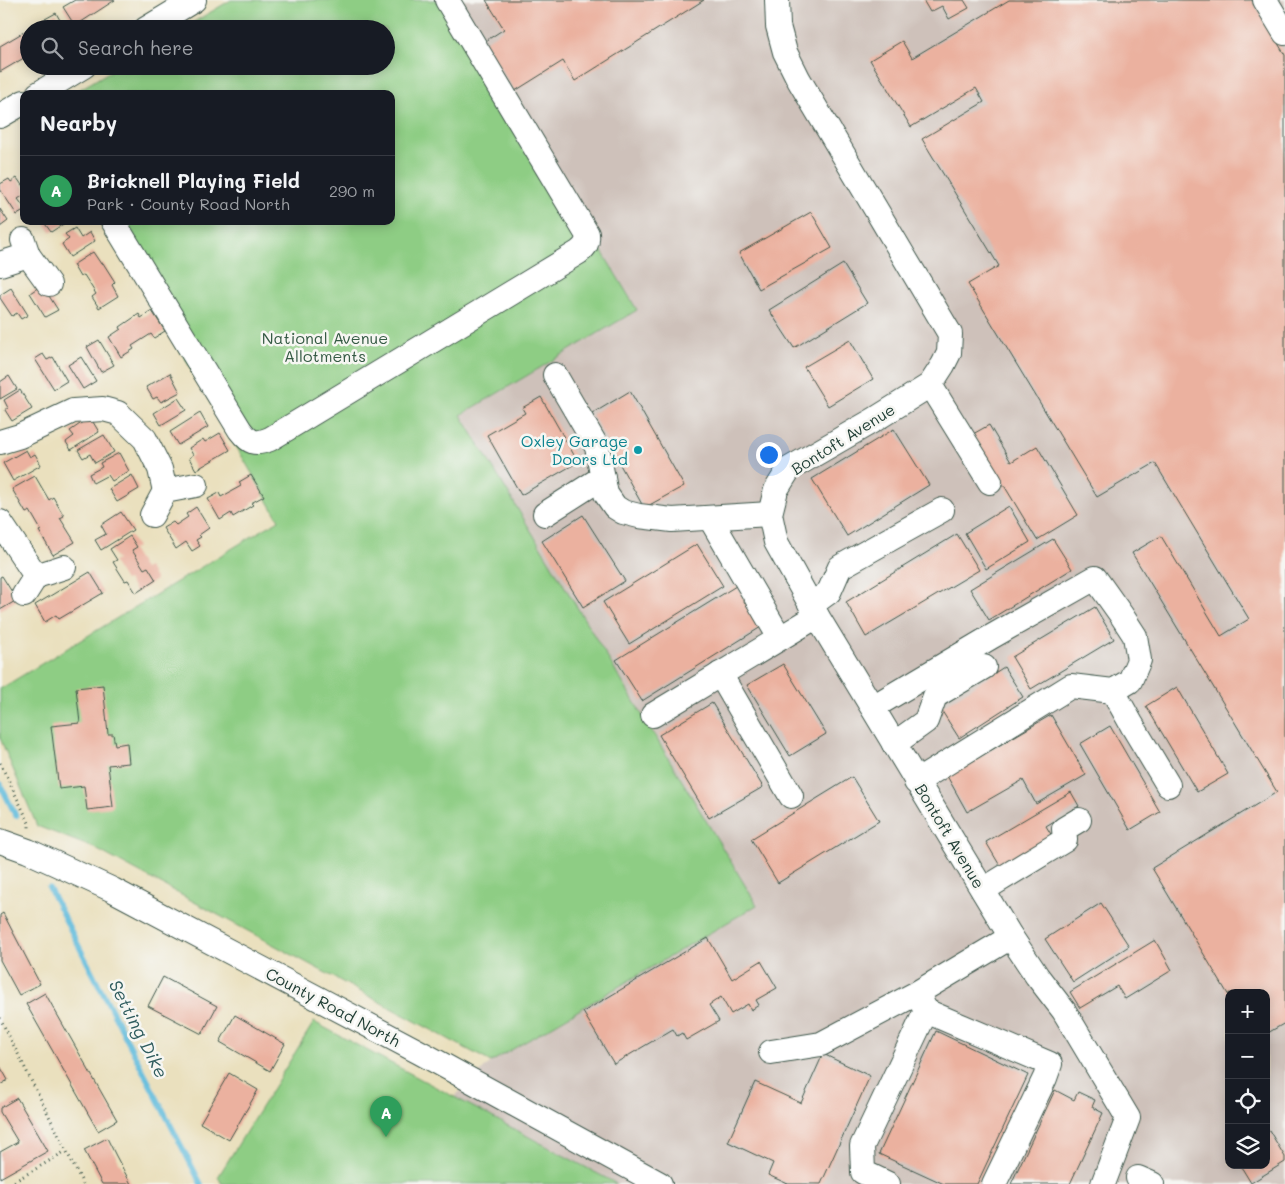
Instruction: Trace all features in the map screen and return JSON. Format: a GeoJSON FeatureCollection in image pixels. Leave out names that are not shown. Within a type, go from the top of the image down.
{"type":"FeatureCollection","features":[{"type":"Feature","properties":{"kind":"street"},"geometry":{"type":"LineString","coordinates":[[161,20],[194,0]]}},
{"type":"Feature","properties":{"kind":"street"},"geometry":{"type":"LineString","coordinates":[[115,225],[240,430],[246,438],[253,442],[262,442],[270,439],[579,252],[586,247],[588,242],[587,234],[446,0]]}},
{"type":"Feature","properties":{"kind":"street","name":"Bontoft Avenue"},"geometry":{"type":"LineString","coordinates":[[777,0],[778,26],[786,52],[799,80],[950,334],[949,353],[944,365],[930,385],[789,469],[776,490],[770,514],[776,542],[916,782],[1011,937],[1064,1011],[1128,1118],[1103,1184]]}},
{"type":"Feature","properties":{"kind":"street"},"geometry":{"type":"LineString","coordinates":[[1264,0],[1285,33]]}},
{"type":"Feature","properties":{"kind":"street"},"geometry":{"type":"LineString","coordinates":[[45,90],[69,75]]}},
{"type":"Feature","properties":{"kind":"street"},"geometry":{"type":"LineString","coordinates":[[0,116],[20,104]]}},
{"type":"Feature","properties":{"kind":"street"},"geometry":{"type":"LineString","coordinates":[[0,264],[25,247],[49,284]]}},
{"type":"Feature","properties":{"kind":"street"},"geometry":{"type":"LineString","coordinates":[[555,374],[597,447],[606,494],[615,507],[623,512],[639,516],[672,520],[770,514]]}},
{"type":"Feature","properties":{"kind":"street"},"geometry":{"type":"LineString","coordinates":[[930,385],[990,482]]}},
{"type":"Feature","properties":{"kind":"street"},"geometry":{"type":"LineString","coordinates":[[0,442],[20,436],[72,411],[103,409],[118,414],[145,439],[160,469],[165,491],[152,515]]}},
{"type":"Feature","properties":{"kind":"street"},"geometry":{"type":"LineString","coordinates":[[545,514],[603,477]]}},
{"type":"Feature","properties":{"kind":"street"},"geometry":{"type":"LineString","coordinates":[[165,491],[196,485]]}},
{"type":"Feature","properties":{"kind":"street"},"geometry":{"type":"LineString","coordinates":[[653,715],[780,638],[814,610],[829,592],[840,567],[942,510]]}},
{"type":"Feature","properties":{"kind":"street"},"geometry":{"type":"LineString","coordinates":[[710,518],[780,638]]}},
{"type":"Feature","properties":{"kind":"street"},"geometry":{"type":"LineString","coordinates":[[0,522],[30,586],[64,567]]}},
{"type":"Feature","properties":{"kind":"street"},"geometry":{"type":"LineString","coordinates":[[873,707],[991,636],[1095,578],[1134,636],[1140,660],[1130,682],[1113,691],[1071,686],[916,782]]}},
{"type":"Feature","properties":{"kind":"street"},"geometry":{"type":"LineString","coordinates":[[894,744],[926,721],[935,696],[984,667]]}},
{"type":"Feature","properties":{"kind":"street"},"geometry":{"type":"LineString","coordinates":[[720,674],[791,796]]}},
{"type":"Feature","properties":{"kind":"street"},"geometry":{"type":"LineString","coordinates":[[1113,691],[1168,785]]}},
{"type":"Feature","properties":{"kind":"street"},"geometry":{"type":"LineString","coordinates":[[983,890],[1065,840],[1064,830],[1079,820]]}},
{"type":"Feature","properties":{"kind":"street","name":"County Road North"},"geometry":{"type":"LineString","coordinates":[[0,841],[28,851],[113,890],[421,1053],[660,1184]]}},
{"type":"Feature","properties":{"kind":"street"},"geometry":{"type":"LineString","coordinates":[[771,1052],[822,1044],[922,1002],[1011,937]]}},
{"type":"Feature","properties":{"kind":"street"},"geometry":{"type":"LineString","coordinates":[[888,1184],[863,1172],[862,1146],[922,1002]]}},
{"type":"Feature","properties":{"kind":"street"},"geometry":{"type":"LineString","coordinates":[[922,1002],[1050,1064],[994,1184]]}},
{"type":"Feature","properties":{"kind":"path"},"geometry":{"type":"LineString","coordinates":[[0,763],[29,823],[28,851]]}},
{"type":"Feature","properties":{"kind":"path"},"geometry":{"type":"LineString","coordinates":[[0,1018],[83,1184]]}},
{"type":"Feature","properties":{"kind":"path"},"geometry":{"type":"LineString","coordinates":[[10,1184],[66,1151]]}},
{"type":"Feature","properties":{"kind":"shaded area"},"geometry":{"type":"Polygon","coordinates":[[[452,0],[1285,0],[1285,1184],[617,1184],[454,1097],[491,1062],[757,905],[461,415],[637,310],[452,0]]]}},
{"type":"Feature","properties":{"kind":"green space","name":"National Avenue Allotments"},"geometry":{"type":"Polygon","coordinates":[[[231,0],[452,0],[637,310],[461,415],[757,905],[491,1062],[94,848],[37,826],[0,738],[0,689],[279,520],[107,225],[395,225],[395,90],[79,90],[104,75],[395,75],[395,20],[197,20],[231,0]]]}},
{"type":"Feature","properties":{"kind":"green space"},"geometry":{"type":"Polygon","coordinates":[[[314,1022],[617,1184],[222,1184],[218,1177],[314,1022]]]}},
{"type":"Feature","properties":{"kind":"building"},"geometry":{"type":"Polygon","coordinates":[[[75,0],[115,0],[84,20],[71,20],[63,7],[75,0]]]}},
{"type":"Feature","properties":{"kind":"building"},"geometry":{"type":"Polygon","coordinates":[[[486,0],[704,0],[575,81],[563,61],[515,91],[484,42],[504,29],[486,0]]]}},
{"type":"Feature","properties":{"kind":"building"},"geometry":{"type":"Polygon","coordinates":[[[923,0],[964,0],[969,8],[949,19],[942,6],[930,12],[923,0]]]}},
{"type":"Feature","properties":{"kind":"building"},"geometry":{"type":"Polygon","coordinates":[[[1009,0],[1252,0],[1285,55],[1285,1023],[1270,1032],[1270,989],[1225,989],[1152,868],[1277,792],[1132,553],[1161,536],[1221,636],[1249,619],[1155,463],[1097,497],[968,284],[999,266],[922,139],[984,102],[976,88],[911,127],[870,60],[902,41],[912,58],[1009,0]]]}},
{"type":"Feature","properties":{"kind":"building"},"geometry":{"type":"Polygon","coordinates":[[[56,13],[60,20],[43,20],[56,13]]]}},
{"type":"Feature","properties":{"kind":"building"},"geometry":{"type":"Polygon","coordinates":[[[20,34],[20,60],[0,72],[0,46],[20,34]]]}},
{"type":"Feature","properties":{"kind":"building"},"geometry":{"type":"Polygon","coordinates":[[[17,178],[20,182],[20,198],[18,199],[20,202],[20,213],[17,215],[0,189],[0,184],[9,179],[11,182],[17,178]]]}},
{"type":"Feature","properties":{"kind":"building"},"geometry":{"type":"Polygon","coordinates":[[[0,209],[8,221],[0,227],[0,209]]]}},
{"type":"Feature","properties":{"kind":"building"},"geometry":{"type":"Polygon","coordinates":[[[811,212],[832,248],[759,289],[739,253],[811,212]]]}},
{"type":"Feature","properties":{"kind":"building"},"geometry":{"type":"Polygon","coordinates":[[[46,225],[62,225],[51,232],[46,225]]]}},
{"type":"Feature","properties":{"kind":"building"},"geometry":{"type":"Polygon","coordinates":[[[75,228],[81,238],[90,232],[95,241],[70,257],[62,244],[69,239],[65,234],[75,228]]]}},
{"type":"Feature","properties":{"kind":"building"},"geometry":{"type":"Polygon","coordinates":[[[93,252],[101,264],[103,263],[115,282],[112,285],[118,296],[99,308],[92,297],[96,294],[84,275],[80,277],[73,265],[93,252]]]}},
{"type":"Feature","properties":{"kind":"building"},"geometry":{"type":"Polygon","coordinates":[[[843,264],[867,303],[794,348],[769,310],[843,264]]]}},
{"type":"Feature","properties":{"kind":"building"},"geometry":{"type":"Polygon","coordinates":[[[42,285],[58,310],[45,317],[30,293],[42,285]]]}},
{"type":"Feature","properties":{"kind":"building"},"geometry":{"type":"Polygon","coordinates":[[[11,288],[28,315],[21,319],[17,313],[12,316],[0,298],[0,295],[11,288]]]}},
{"type":"Feature","properties":{"kind":"building"},"geometry":{"type":"Polygon","coordinates":[[[152,311],[165,331],[154,338],[151,334],[132,346],[134,349],[121,357],[109,337],[139,314],[141,318],[152,311]]]}},
{"type":"Feature","properties":{"kind":"building"},"geometry":{"type":"Polygon","coordinates":[[[99,340],[114,365],[101,372],[87,347],[99,340]]]}},
{"type":"Feature","properties":{"kind":"building"},"geometry":{"type":"Polygon","coordinates":[[[850,340],[873,379],[828,406],[804,367],[850,340]]]}},
{"type":"Feature","properties":{"kind":"building"},"geometry":{"type":"Polygon","coordinates":[[[43,354],[47,360],[53,357],[67,381],[54,389],[35,359],[43,354]]]}},
{"type":"Feature","properties":{"kind":"building"},"geometry":{"type":"Polygon","coordinates":[[[81,357],[96,381],[83,389],[68,365],[81,357]]]}},
{"type":"Feature","properties":{"kind":"building"},"geometry":{"type":"Polygon","coordinates":[[[170,373],[180,392],[161,402],[157,397],[153,399],[146,387],[170,373]]]}},
{"type":"Feature","properties":{"kind":"building"},"geometry":{"type":"Polygon","coordinates":[[[9,376],[17,389],[0,399],[0,382],[9,376]]]}},
{"type":"Feature","properties":{"kind":"building"},"geometry":{"type":"Polygon","coordinates":[[[20,390],[32,409],[12,421],[5,410],[8,408],[4,400],[20,390]]]}},
{"type":"Feature","properties":{"kind":"building","name":"Oxley Garage Doors Ltd"},"geometry":{"type":"Polygon","coordinates":[[[630,391],[684,486],[644,508],[592,414],[630,391]]]}},
{"type":"Feature","properties":{"kind":"building"},"geometry":{"type":"Polygon","coordinates":[[[541,397],[578,462],[521,495],[487,435],[525,413],[522,408],[541,397]]]}},
{"type":"Feature","properties":{"kind":"building"},"geometry":{"type":"Polygon","coordinates":[[[178,398],[186,410],[161,425],[154,413],[178,398]]]}},
{"type":"Feature","properties":{"kind":"building"},"geometry":{"type":"Polygon","coordinates":[[[200,413],[208,427],[178,445],[170,432],[200,413]]]}},
{"type":"Feature","properties":{"kind":"building"},"geometry":{"type":"Polygon","coordinates":[[[90,417],[99,432],[71,450],[66,442],[74,436],[70,431],[90,417]]]}},
{"type":"Feature","properties":{"kind":"building"},"geometry":{"type":"Polygon","coordinates":[[[989,425],[1011,462],[1037,446],[1078,515],[1037,540],[973,434],[989,425]]]}},
{"type":"Feature","properties":{"kind":"building"},"geometry":{"type":"Polygon","coordinates":[[[894,429],[929,485],[847,536],[812,479],[894,429]]]}},
{"type":"Feature","properties":{"kind":"building"},"geometry":{"type":"Polygon","coordinates":[[[220,433],[230,450],[196,470],[189,458],[193,455],[189,448],[203,439],[205,442],[220,433]]]}},
{"type":"Feature","properties":{"kind":"building"},"geometry":{"type":"Polygon","coordinates":[[[104,435],[114,452],[95,463],[90,454],[83,458],[78,450],[104,435]]]}},
{"type":"Feature","properties":{"kind":"building"},"geometry":{"type":"Polygon","coordinates":[[[26,450],[30,457],[35,454],[41,465],[13,481],[3,463],[26,450]]]}},
{"type":"Feature","properties":{"kind":"building"},"geometry":{"type":"Polygon","coordinates":[[[119,453],[129,471],[112,481],[108,475],[93,483],[89,474],[102,467],[100,463],[119,453]]]}},
{"type":"Feature","properties":{"kind":"building"},"geometry":{"type":"Polygon","coordinates":[[[132,475],[139,489],[117,502],[109,489],[132,475]]]}},
{"type":"Feature","properties":{"kind":"building"},"geometry":{"type":"Polygon","coordinates":[[[251,475],[264,496],[233,517],[231,513],[220,520],[208,499],[219,493],[221,497],[241,486],[239,482],[251,475]]]}},
{"type":"Feature","properties":{"kind":"building"},"geometry":{"type":"Polygon","coordinates":[[[35,476],[49,500],[53,497],[64,516],[60,518],[75,542],[53,555],[30,511],[26,513],[12,489],[35,476]]]}},
{"type":"Feature","properties":{"kind":"building"},"geometry":{"type":"Polygon","coordinates":[[[1009,506],[1030,542],[986,569],[965,533],[1009,506]]]}},
{"type":"Feature","properties":{"kind":"building"},"geometry":{"type":"Polygon","coordinates":[[[196,507],[209,528],[199,535],[201,537],[196,540],[200,546],[192,551],[186,542],[176,549],[163,528],[173,522],[176,525],[188,517],[186,514],[196,507]]]}},
{"type":"Feature","properties":{"kind":"building"},"geometry":{"type":"Polygon","coordinates":[[[121,512],[133,530],[101,550],[95,540],[106,534],[101,525],[121,512]]]}},
{"type":"Feature","properties":{"kind":"building"},"geometry":{"type":"Polygon","coordinates":[[[583,515],[625,581],[583,607],[542,541],[583,515]]]}},
{"type":"Feature","properties":{"kind":"building"},"geometry":{"type":"Polygon","coordinates":[[[957,534],[979,570],[866,637],[846,602],[957,534]]]}},
{"type":"Feature","properties":{"kind":"building"},"geometry":{"type":"Polygon","coordinates":[[[130,536],[137,547],[132,550],[144,569],[148,567],[156,580],[136,593],[128,580],[125,581],[113,562],[117,560],[110,549],[130,536]]]}},
{"type":"Feature","properties":{"kind":"building"},"geometry":{"type":"Polygon","coordinates":[[[1053,539],[1072,569],[989,620],[970,589],[1053,539]]]}},
{"type":"Feature","properties":{"kind":"building"},"geometry":{"type":"Polygon","coordinates":[[[697,544],[723,586],[629,644],[603,602],[697,544]]]}},
{"type":"Feature","properties":{"kind":"building"},"geometry":{"type":"Polygon","coordinates":[[[90,572],[103,593],[59,619],[56,615],[45,622],[35,605],[90,572]]]}},
{"type":"Feature","properties":{"kind":"building"},"geometry":{"type":"Polygon","coordinates":[[[2,576],[17,600],[0,610],[0,577],[2,576]]]}},
{"type":"Feature","properties":{"kind":"building"},"geometry":{"type":"Polygon","coordinates":[[[736,586],[761,627],[642,701],[616,660],[736,586]]]}},
{"type":"Feature","properties":{"kind":"building"},"geometry":{"type":"Polygon","coordinates":[[[1095,607],[1114,639],[1031,689],[1012,657],[1095,607]]]}},
{"type":"Feature","properties":{"kind":"building"},"geometry":{"type":"Polygon","coordinates":[[[783,664],[826,734],[790,756],[747,685],[783,664]]]}},
{"type":"Feature","properties":{"kind":"building"},"geometry":{"type":"Polygon","coordinates":[[[1004,667],[1023,697],[959,738],[940,708],[1004,667]]]}},
{"type":"Feature","properties":{"kind":"building"},"geometry":{"type":"Polygon","coordinates":[[[103,685],[108,734],[113,734],[115,745],[127,743],[129,763],[108,765],[113,807],[87,810],[84,786],[59,789],[51,726],[80,723],[76,688],[103,685]]]}},
{"type":"Feature","properties":{"kind":"building"},"geometry":{"type":"Polygon","coordinates":[[[1177,687],[1228,774],[1197,792],[1146,706],[1177,687]]]}},
{"type":"Feature","properties":{"kind":"building"},"geometry":{"type":"Polygon","coordinates":[[[712,703],[763,787],[709,818],[659,735],[712,703]]]}},
{"type":"Feature","properties":{"kind":"building"},"geometry":{"type":"Polygon","coordinates":[[[1051,715],[1086,775],[1036,804],[1023,780],[967,812],[947,776],[1051,715]]]}},
{"type":"Feature","properties":{"kind":"building"},"geometry":{"type":"Polygon","coordinates":[[[1110,726],[1160,812],[1130,830],[1080,744],[1110,726]]]}},
{"type":"Feature","properties":{"kind":"building"},"geometry":{"type":"Polygon","coordinates":[[[852,777],[879,821],[778,883],[751,839],[852,777]]]}},
{"type":"Feature","properties":{"kind":"building"},"geometry":{"type":"Polygon","coordinates":[[[1071,792],[1079,806],[1046,826],[1055,841],[1003,871],[986,842],[1071,792]]]}},
{"type":"Feature","properties":{"kind":"building"},"geometry":{"type":"Polygon","coordinates":[[[1101,903],[1129,946],[1073,982],[1045,939],[1101,903]]]}},
{"type":"Feature","properties":{"kind":"building"},"geometry":{"type":"Polygon","coordinates":[[[3,913],[40,984],[19,995],[0,960],[0,915],[3,913]]]}},
{"type":"Feature","properties":{"kind":"building"},"geometry":{"type":"Polygon","coordinates":[[[708,938],[732,979],[761,961],[777,988],[756,1000],[759,1005],[751,1010],[748,1004],[731,1014],[721,997],[709,1005],[719,1021],[686,1040],[682,1033],[677,1036],[673,1029],[614,1064],[583,1012],[708,938]]]}},
{"type":"Feature","properties":{"kind":"building"},"geometry":{"type":"Polygon","coordinates":[[[1155,940],[1172,970],[1125,999],[1117,986],[1080,1008],[1070,992],[1155,940]]]}},
{"type":"Feature","properties":{"kind":"building"},"geometry":{"type":"Polygon","coordinates":[[[163,977],[217,1006],[202,1034],[148,1006],[163,977]]]}},
{"type":"Feature","properties":{"kind":"building"},"geometry":{"type":"Polygon","coordinates":[[[45,993],[117,1120],[98,1131],[26,1004],[45,993]]]}},
{"type":"Feature","properties":{"kind":"building"},"geometry":{"type":"Polygon","coordinates":[[[235,1015],[285,1044],[270,1071],[220,1042],[235,1015]]]}},
{"type":"Feature","properties":{"kind":"building"},"geometry":{"type":"Polygon","coordinates":[[[936,1031],[1028,1075],[977,1184],[944,1184],[879,1154],[936,1031]]]}},
{"type":"Feature","properties":{"kind":"building"},"geometry":{"type":"Polygon","coordinates":[[[823,1054],[870,1076],[821,1184],[788,1184],[768,1175],[773,1163],[728,1142],[755,1082],[801,1103],[823,1054]]]}},
{"type":"Feature","properties":{"kind":"building"},"geometry":{"type":"Polygon","coordinates":[[[0,1066],[8,1080],[0,1085],[0,1066]]]}},
{"type":"Feature","properties":{"kind":"building"},"geometry":{"type":"Polygon","coordinates":[[[229,1073],[258,1090],[229,1140],[200,1123],[229,1073]]]}},
{"type":"Feature","properties":{"kind":"building"},"geometry":{"type":"Polygon","coordinates":[[[1055,1090],[1074,1100],[1078,1092],[1095,1100],[1092,1107],[1103,1113],[1070,1184],[1011,1184],[1055,1090]]]}},
{"type":"Feature","properties":{"kind":"building"},"geometry":{"type":"Polygon","coordinates":[[[17,1098],[48,1151],[0,1178],[0,1152],[18,1142],[0,1112],[0,1108],[17,1098]]]}},
{"type":"Feature","properties":{"kind":"building"},"geometry":{"type":"Polygon","coordinates":[[[1270,1132],[1285,1157],[1285,1162],[1251,1183],[1242,1169],[1270,1169],[1270,1132]]]}},
{"type":"Feature","properties":{"kind":"building"},"geometry":{"type":"Polygon","coordinates":[[[107,1138],[131,1184],[102,1184],[84,1150],[107,1138]]]}},
{"type":"Feature","properties":{"kind":"waterway","name":"Setting Dike"},"geometry":{"type":"LineString","coordinates":[[0,784],[16,816]]}},
{"type":"Feature","properties":{"kind":"waterway","name":"Setting Dike"},"geometry":{"type":"LineString","coordinates":[[49,888],[201,1184]]}},
{"type":"Feature","properties":{"kind":"place","name":"Oxley Garage Doors Ltd"},"geometry":{"type":"Point","coordinates":[638,450]}},
{"type":"Feature","properties":{"kind":"place","name":"Bricknell Playing Field"},"geometry":{"type":"Point","coordinates":[386,1137]}}]}
